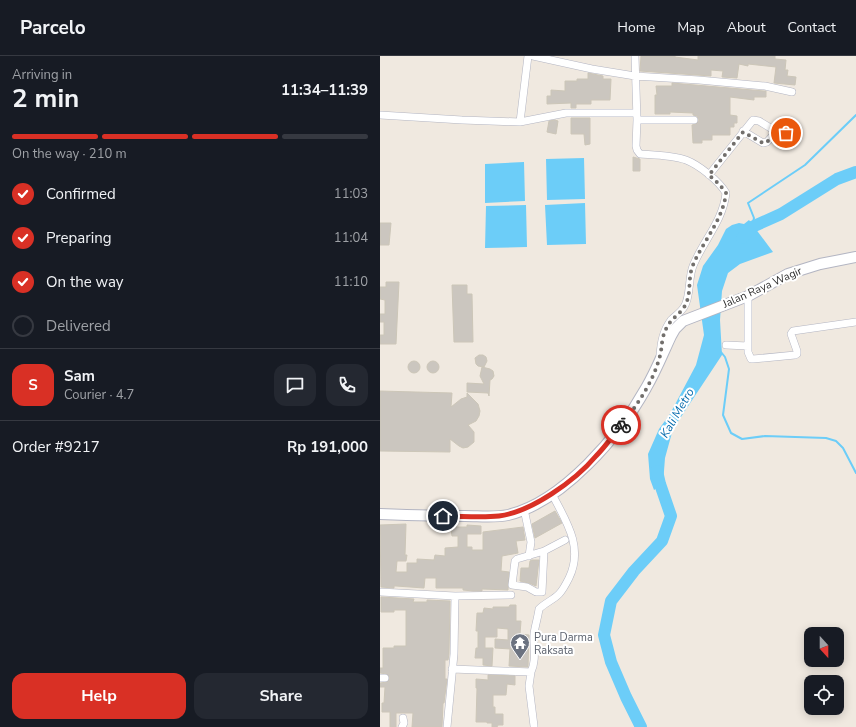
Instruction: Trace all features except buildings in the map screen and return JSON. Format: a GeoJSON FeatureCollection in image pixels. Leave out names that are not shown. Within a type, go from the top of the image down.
{"type":"FeatureCollection","features":[{"type":"Feature","properties":{"kind":"main road","name":"Jalan Raya Wagir"},"geometry":{"type":"LineString","coordinates":[[380,514],[413,516],[498,516],[524,509],[552,494],[596,457],[627,419],[647,387],[675,329],[683,321],[748,296],[788,274],[820,264],[856,257]]}},
{"type":"Feature","properties":{"kind":"street"},"geometry":{"type":"LineString","coordinates":[[520,122],[528,56]]}},
{"type":"Feature","properties":{"kind":"street"},"geometry":{"type":"LineString","coordinates":[[533,56],[592,69],[635,76],[765,86],[792,92]]}},
{"type":"Feature","properties":{"kind":"street"},"geometry":{"type":"LineString","coordinates":[[635,56],[636,146],[638,152],[686,160],[709,175],[726,193],[723,210],[693,266],[685,307],[671,321],[662,338],[660,359]]}},
{"type":"Feature","properties":{"kind":"street"},"geometry":{"type":"LineString","coordinates":[[380,115],[520,122],[566,113],[694,120]]}},
{"type":"Feature","properties":{"kind":"street"},"geometry":{"type":"LineString","coordinates":[[709,175],[750,122],[756,120],[782,135],[794,124]]}},
{"type":"Feature","properties":{"kind":"street"},"geometry":{"type":"LineString","coordinates":[[743,132],[763,143],[767,142],[776,132]]}},
{"type":"Feature","properties":{"kind":"street"},"geometry":{"type":"LineString","coordinates":[[748,296],[748,346],[749,356],[753,359],[793,356],[797,354],[791,334],[793,331],[856,322]]}},
{"type":"Feature","properties":{"kind":"street"},"geometry":{"type":"LineString","coordinates":[[726,345],[748,346]]}},
{"type":"Feature","properties":{"kind":"street"},"geometry":{"type":"LineString","coordinates":[[534,726],[529,686],[534,663],[534,635],[539,609],[559,594],[572,572],[574,562],[574,541],[566,521],[552,494]]}},
{"type":"Feature","properties":{"kind":"street"},"geometry":{"type":"LineString","coordinates":[[524,509],[531,542],[529,556]]}},
{"type":"Feature","properties":{"kind":"street"},"geometry":{"type":"LineString","coordinates":[[531,542],[541,552],[542,592],[536,592],[527,587],[512,586],[515,561],[517,559],[541,552],[565,540]]}},
{"type":"Feature","properties":{"kind":"street"},"geometry":{"type":"LineString","coordinates":[[380,592],[455,596],[511,595]]}},
{"type":"Feature","properties":{"kind":"street"},"geometry":{"type":"LineString","coordinates":[[447,727],[454,654],[455,596]]}},
{"type":"Feature","properties":{"kind":"street"},"geometry":{"type":"LineString","coordinates":[[452,669],[531,672]]}},
{"type":"Feature","properties":{"kind":"street"},"geometry":{"type":"LineString","coordinates":[[402,727],[404,723],[403,718]]}},
{"type":"Feature","properties":{"kind":"water"},"geometry":{"type":"Polygon","coordinates":[[[584,158],[585,199],[547,200],[546,159],[584,158]]]}},
{"type":"Feature","properties":{"kind":"water"},"geometry":{"type":"Polygon","coordinates":[[[524,162],[525,201],[485,203],[485,164],[524,162]]]}},
{"type":"Feature","properties":{"kind":"water"},"geometry":{"type":"Polygon","coordinates":[[[585,203],[586,244],[547,245],[545,205],[585,203]]]}},
{"type":"Feature","properties":{"kind":"water"},"geometry":{"type":"Polygon","coordinates":[[[526,205],[527,247],[485,248],[486,206],[526,205]]]}},
{"type":"Feature","properties":{"kind":"water"},"geometry":{"type":"Polygon","coordinates":[[[749,220],[773,252],[740,264],[728,273],[722,291],[720,320],[722,355],[673,429],[665,458],[663,484],[654,490],[650,479],[648,454],[659,429],[670,414],[696,365],[704,335],[697,285],[703,266],[718,245],[726,229],[739,223],[744,224],[749,220]]]}},
{"type":"Feature","properties":{"kind":"waterway"},"geometry":{"type":"LineString","coordinates":[[752,226],[754,218],[748,203],[805,165],[856,115]]}},
{"type":"Feature","properties":{"kind":"waterway","name":"Kali Metro"},"geometry":{"type":"LineString","coordinates":[[742,238],[752,227],[781,214],[837,179],[856,172]]}},
{"type":"Feature","properties":{"kind":"waterway"},"geometry":{"type":"LineString","coordinates":[[721,352],[725,357],[729,369],[723,415],[731,433],[742,439],[765,436],[826,438],[836,441],[843,448],[856,473]]}},
{"type":"Feature","properties":{"kind":"waterway","name":"Kali Metro"},"geometry":{"type":"LineString","coordinates":[[641,727],[611,662],[604,635],[611,601],[634,571],[662,541],[671,516],[657,471]]}},
{"type":"Feature","properties":{"kind":"way so far"},"geometry":{"type":"LineString","coordinates":[[621,425],[627,419],[647,387],[660,359],[662,339],[667,327],[685,307],[693,266],[723,210],[726,193],[709,175],[743,132],[761,143],[767,142],[776,132],[782,135],[786,133]]}},
{"type":"Feature","properties":{"kind":"place","name":"Pura Darma Raksata"},"geometry":{"type":"Point","coordinates":[520,660]}},
{"type":"Feature","properties":{"kind":"route"},"geometry":{"type":"LineString","coordinates":[[443,516],[498,516],[507,515],[530,507],[552,494],[587,466],[621,425]]}}]}
